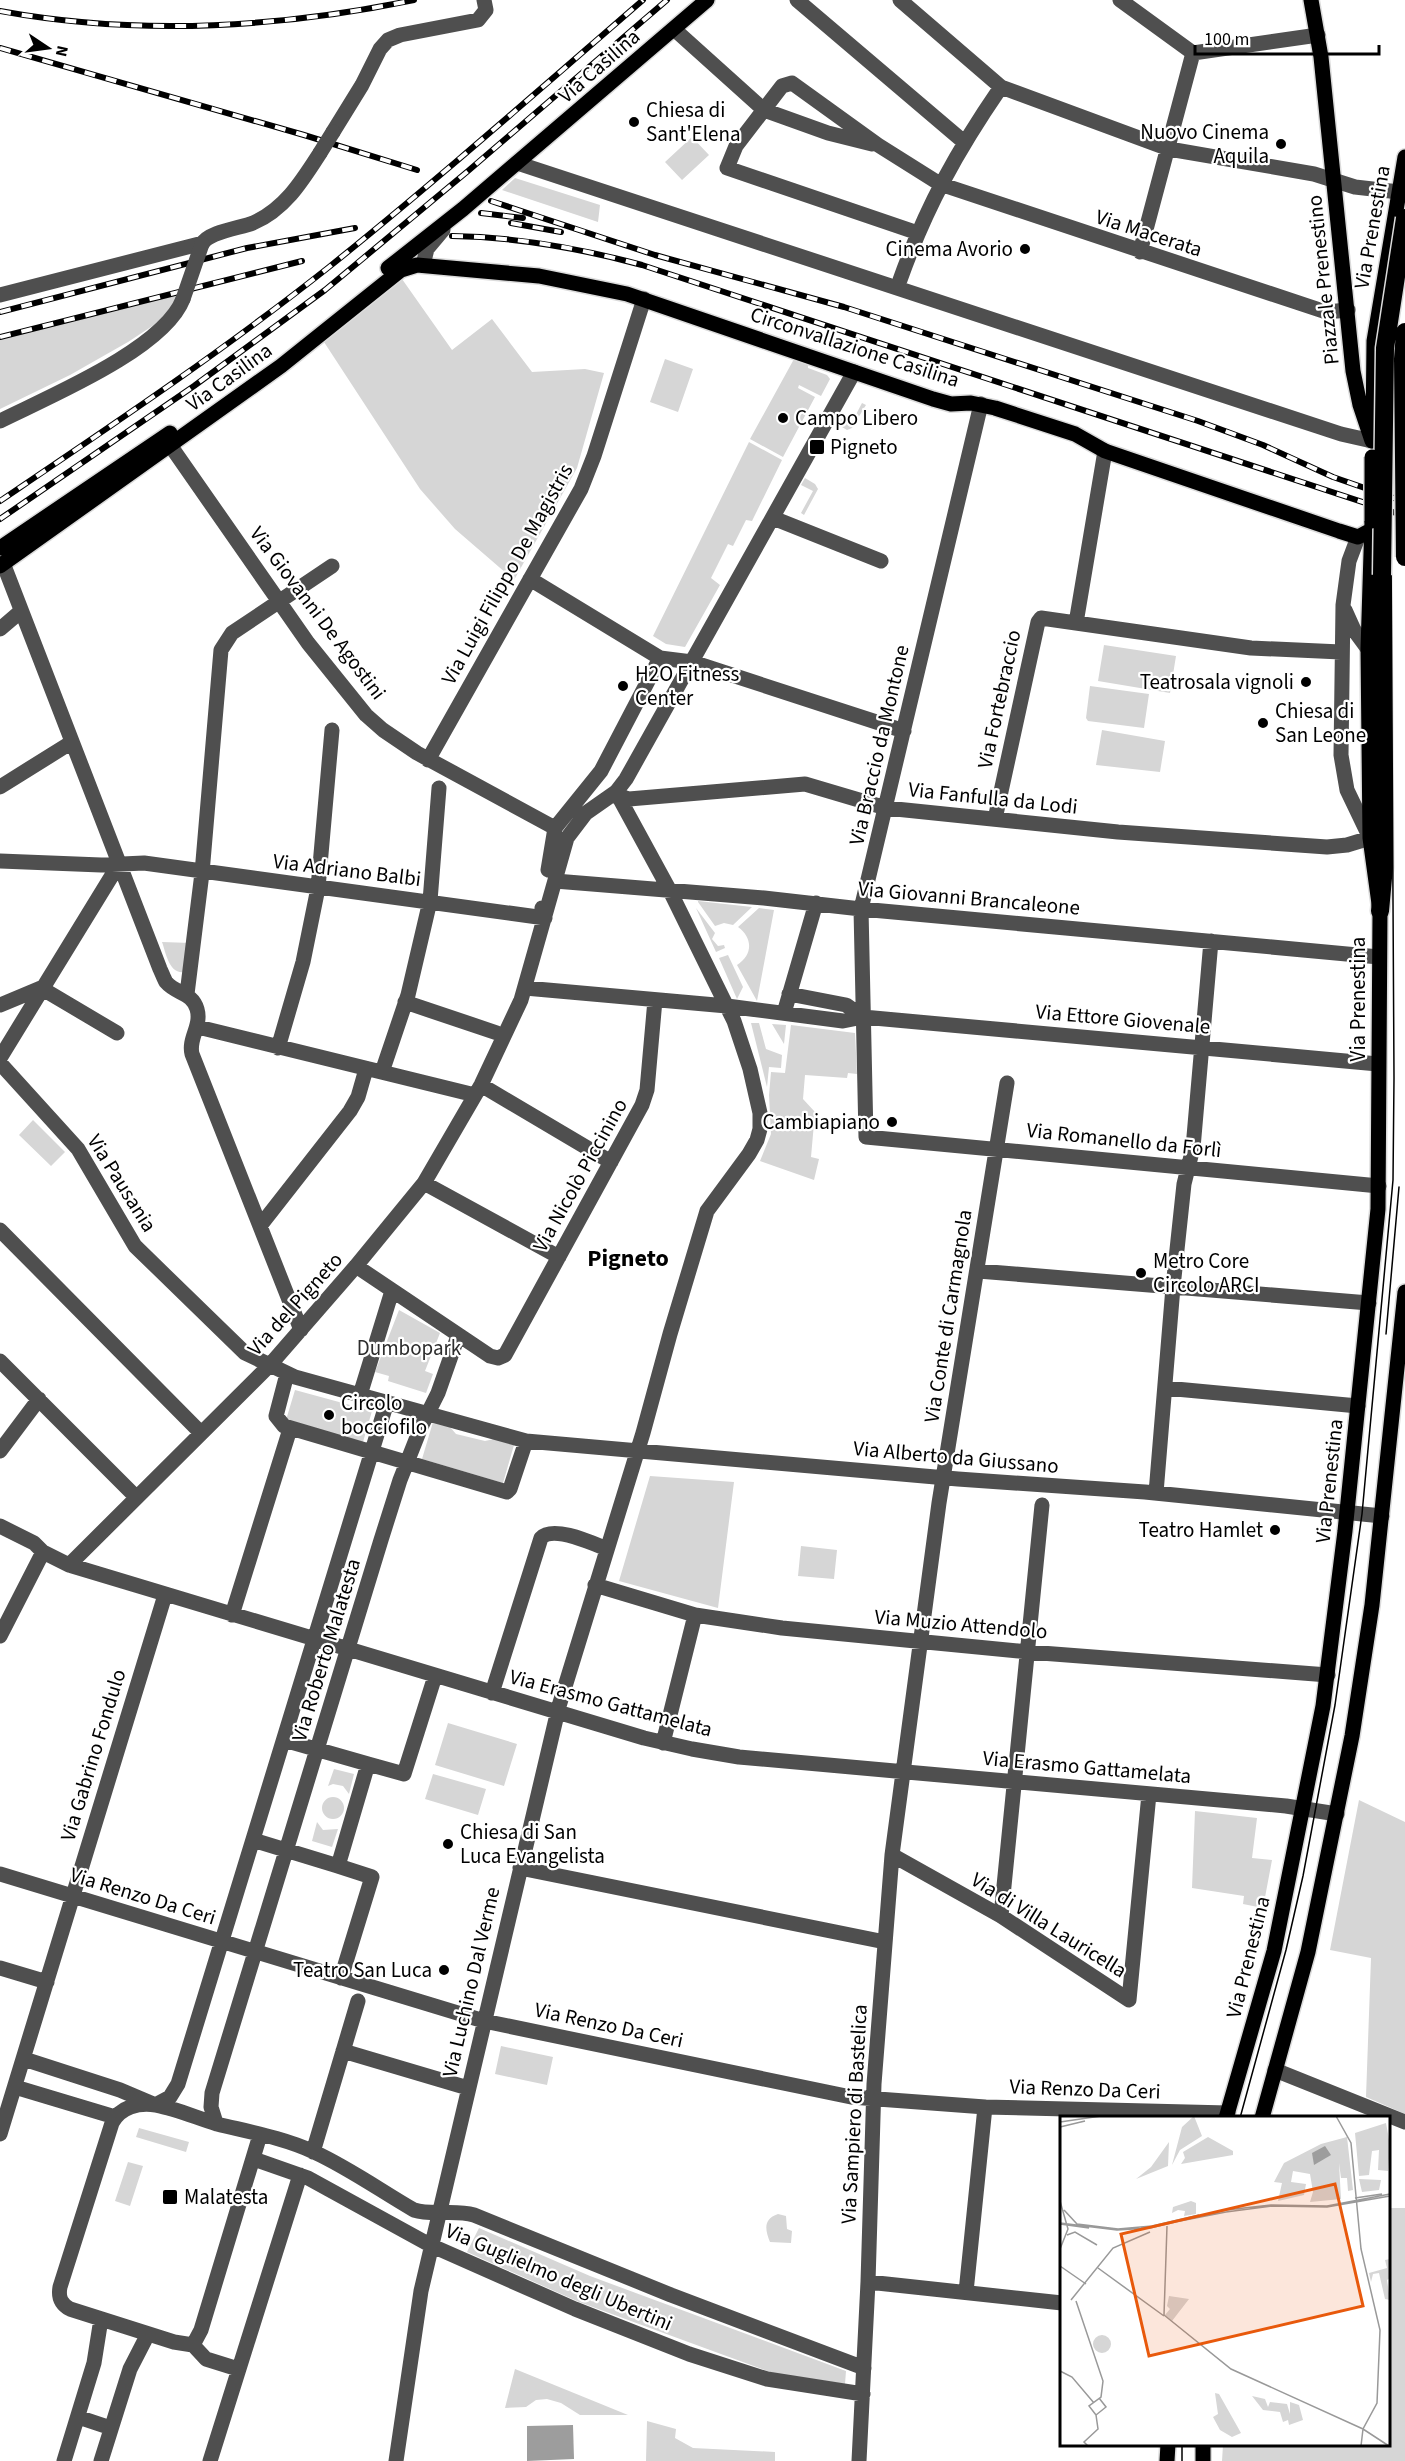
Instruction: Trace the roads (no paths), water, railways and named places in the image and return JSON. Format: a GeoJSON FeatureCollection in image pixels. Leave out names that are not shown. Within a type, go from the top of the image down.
{"type":"FeatureCollection","features":[{"type":"Feature","properties":{"kind":"highway"},"geometry":{"type":"LineString","coordinates":[[1380,911],[1384,861],[1382,599],[1384,360],[1387,326],[1405,218]]}},
{"type":"Feature","properties":{"kind":"highway"},"geometry":{"type":"LineString","coordinates":[[1405,332],[1403,359],[1405,557]]}},
{"type":"Feature","properties":{"kind":"main road","name":"Via Casilina"},"geometry":{"type":"LineString","coordinates":[[1,559],[269,363],[463,209],[707,0]]}},
{"type":"Feature","properties":{"kind":"main road"},"geometry":{"type":"LineString","coordinates":[[1311,0],[1318,35],[1333,180]]}},
{"type":"Feature","properties":{"kind":"main road","name":"Via Prenestina"},"geometry":{"type":"LineString","coordinates":[[1380,304],[1405,158]]}},
{"type":"Feature","properties":{"kind":"main road","name":"Piazzale Prenestino"},"geometry":{"type":"LineString","coordinates":[[1333,180],[1353,371],[1360,405],[1372,441]]}},
{"type":"Feature","properties":{"kind":"main road","name":"Via Casilina"},"geometry":{"type":"LineString","coordinates":[[1,559],[170,445],[281,366],[398,272],[408,266],[423,265]]}},
{"type":"Feature","properties":{"kind":"main road","name":"Circonvallazione Casilina"},"geometry":{"type":"LineString","coordinates":[[423,265],[549,277],[644,300],[951,404],[981,404],[1078,436],[1105,451],[1330,528],[1367,529]]}},
{"type":"Feature","properties":{"kind":"main road","name":"Piazzale Prenestino"},"geometry":{"type":"LineString","coordinates":[[1372,457],[1374,348],[1380,304]]}},
{"type":"Feature","properties":{"kind":"main road"},"geometry":{"type":"LineString","coordinates":[[1353,371],[1392,404],[1405,424]]}},
{"type":"Feature","properties":{"kind":"main road","name":"Via Prenestina"},"geometry":{"type":"LineString","coordinates":[[1227,2116],[1274,1951],[1328,1675],[1369,1303],[1379,1186],[1380,911],[1370,838],[1367,529],[1372,457]]}},
{"type":"Feature","properties":{"kind":"main road"},"geometry":{"type":"LineString","coordinates":[[1263,2116],[1307,1958],[1337,1815],[1362,1678],[1382,1516],[1405,1292]]}},
{"type":"Feature","properties":{"kind":"main road"},"geometry":{"type":"LineString","coordinates":[[1167,2461],[1168,2446]]}},
{"type":"Feature","properties":{"kind":"street"},"geometry":{"type":"LineString","coordinates":[[797,0],[964,142]]}},
{"type":"Feature","properties":{"kind":"street"},"geometry":{"type":"LineString","coordinates":[[900,0],[1001,87],[1168,149],[1314,174],[1333,180]]}},
{"type":"Feature","properties":{"kind":"street"},"geometry":{"type":"LineString","coordinates":[[1120,0],[1193,53],[1318,35]]}},
{"type":"Feature","properties":{"kind":"street"},"geometry":{"type":"LineString","coordinates":[[0,295],[202,243],[209,237],[254,222],[285,202],[300,183],[362,85],[380,49],[388,40],[400,35],[474,22],[484,14],[485,3]]}},
{"type":"Feature","properties":{"kind":"street"},"geometry":{"type":"LineString","coordinates":[[674,29],[764,110],[828,133],[878,145]]}},
{"type":"Feature","properties":{"kind":"street"},"geometry":{"type":"LineString","coordinates":[[1140,252],[1193,53]]}},
{"type":"Feature","properties":{"kind":"street","name":"Via Macerata"},"geometry":{"type":"LineString","coordinates":[[764,110],[782,86],[792,83],[878,145],[940,184],[1326,312],[1348,310]]}},
{"type":"Feature","properties":{"kind":"street"},"geometry":{"type":"LineString","coordinates":[[900,280],[940,184],[964,142],[1001,87]]}},
{"type":"Feature","properties":{"kind":"street"},"geometry":{"type":"LineString","coordinates":[[764,110],[736,146],[727,168],[918,233]]}},
{"type":"Feature","properties":{"kind":"street"},"geometry":{"type":"LineString","coordinates":[[517,163],[1341,434],[1372,441],[1383,427],[1396,423],[1405,424]]}},
{"type":"Feature","properties":{"kind":"street","name":"Piazzale Prenestino"},"geometry":{"type":"LineString","coordinates":[[1333,180],[1355,187],[1399,192]]}},
{"type":"Feature","properties":{"kind":"street","name":"Via Casilina"},"geometry":{"type":"LineString","coordinates":[[423,265],[424,255],[429,246],[463,209]]}},
{"type":"Feature","properties":{"kind":"street"},"geometry":{"type":"LineString","coordinates":[[0,421],[130,355],[151,339],[174,316],[183,299],[202,243]]}},
{"type":"Feature","properties":{"kind":"street","name":"Via Luigi Filippo De Magistris"},"geometry":{"type":"LineString","coordinates":[[428,760],[569,513],[588,472],[644,300]]}},
{"type":"Feature","properties":{"kind":"street","name":"Via del Pigneto"},"geometry":{"type":"LineString","coordinates":[[69,1566],[269,1366],[357,1266],[424,1183],[478,1090],[525,988],[562,850],[571,831],[586,813],[616,792],[626,779],[854,372]]}},
{"type":"Feature","properties":{"kind":"street","name":"Via Braccio da Montone"},"geometry":{"type":"LineString","coordinates":[[866,1137],[861,909],[981,404]]}},
{"type":"Feature","properties":{"kind":"street","name":"Via Giovanni De Agostini"},"geometry":{"type":"LineString","coordinates":[[170,445],[308,643],[366,715],[404,746],[555,828]]}},
{"type":"Feature","properties":{"kind":"street"},"geometry":{"type":"LineString","coordinates":[[1105,451],[1076,623],[1251,648],[1341,652]]}},
{"type":"Feature","properties":{"kind":"street"},"geometry":{"type":"LineString","coordinates":[[773,519],[881,561]]}},
{"type":"Feature","properties":{"kind":"street","name":"Via Prenestina"},"geometry":{"type":"LineString","coordinates":[[1367,529],[1349,561],[1343,605],[1342,770],[1347,790],[1370,838]]}},
{"type":"Feature","properties":{"kind":"street"},"geometry":{"type":"LineString","coordinates":[[1,559],[166,982],[188,994],[197,1007],[198,1027],[190,1045],[301,1330]]}},
{"type":"Feature","properties":{"kind":"street"},"geometry":{"type":"LineString","coordinates":[[188,994],[202,873],[221,650],[232,633],[332,566]]}},
{"type":"Feature","properties":{"kind":"street"},"geometry":{"type":"LineString","coordinates":[[530,579],[660,658],[692,662],[904,731]]}},
{"type":"Feature","properties":{"kind":"street"},"geometry":{"type":"LineString","coordinates":[[1343,605],[1352,625],[1368,649]]}},
{"type":"Feature","properties":{"kind":"street"},"geometry":{"type":"LineString","coordinates":[[0,629],[20,612]]}},
{"type":"Feature","properties":{"kind":"street","name":"Via Fortebraccio"},"geometry":{"type":"LineString","coordinates":[[995,819],[1038,622],[1044,618],[1076,623]]}},
{"type":"Feature","properties":{"kind":"street","name":"Via del Pigneto"},"geometry":{"type":"LineString","coordinates":[[545,918],[542,908],[555,828],[601,771],[660,658]]}},
{"type":"Feature","properties":{"kind":"street"},"geometry":{"type":"LineString","coordinates":[[278,1048],[303,962],[318,888],[332,730]]}},
{"type":"Feature","properties":{"kind":"street"},"geometry":{"type":"LineString","coordinates":[[0,787],[72,742]]}},
{"type":"Feature","properties":{"kind":"street","name":"Via Fanfulla da Lodi"},"geometry":{"type":"LineString","coordinates":[[616,792],[622,797],[629,798],[805,784],[886,808],[1118,832],[1327,847],[1347,845],[1370,838]]}},
{"type":"Feature","properties":{"kind":"street"},"geometry":{"type":"LineString","coordinates":[[382,1072],[405,1002],[430,901],[440,788]]}},
{"type":"Feature","properties":{"kind":"street"},"geometry":{"type":"LineString","coordinates":[[616,792],[670,891],[727,1006]]}},
{"type":"Feature","properties":{"kind":"street","name":"Via Adriano Balbi"},"geometry":{"type":"LineString","coordinates":[[0,861],[101,865],[144,863],[202,873],[430,901],[545,918]]}},
{"type":"Feature","properties":{"kind":"street"},"geometry":{"type":"LineString","coordinates":[[0,1058],[119,864]]}},
{"type":"Feature","properties":{"kind":"street","name":"Via Giovanni Brancaleone"},"geometry":{"type":"LineString","coordinates":[[555,881],[816,903],[1379,957]]}},
{"type":"Feature","properties":{"kind":"street"},"geometry":{"type":"LineString","coordinates":[[784,1013],[816,903]]}},
{"type":"Feature","properties":{"kind":"street"},"geometry":{"type":"LineString","coordinates":[[1156,1494],[1173,1287],[1184,1184],[1190,1169],[1211,941]]}},
{"type":"Feature","properties":{"kind":"street"},"geometry":{"type":"LineString","coordinates":[[0,1005],[41,988]]}},
{"type":"Feature","properties":{"kind":"street"},"geometry":{"type":"LineString","coordinates":[[41,988],[117,1033]]}},
{"type":"Feature","properties":{"kind":"street","name":"Via Ettore Giovenale"},"geometry":{"type":"LineString","coordinates":[[525,988],[727,1006],[843,1021],[863,1017],[1378,1064]]}},
{"type":"Feature","properties":{"kind":"street","name":"Via Ettore Giovenale"},"geometry":{"type":"LineString","coordinates":[[789,994],[846,1005],[863,1017]]}},
{"type":"Feature","properties":{"kind":"street","name":"Via Nicolò Piccinino"},"geometry":{"type":"LineString","coordinates":[[458,1336],[492,1357],[501,1357],[508,1351],[645,1099],[655,1000]]}},
{"type":"Feature","properties":{"kind":"street"},"geometry":{"type":"LineString","coordinates":[[405,1002],[497,1033]]}},
{"type":"Feature","properties":{"kind":"street","name":"Via Luchino Dal Verme"},"geometry":{"type":"LineString","coordinates":[[396,2461],[411,2345],[430,2245],[557,1713],[702,1229],[710,1206],[754,1147],[760,1129],[760,1113],[748,1062],[727,1006]]}},
{"type":"Feature","properties":{"kind":"street"},"geometry":{"type":"LineString","coordinates":[[198,1027],[366,1069],[478,1090],[611,1162]]}},
{"type":"Feature","properties":{"kind":"street","name":"Via Pausania"},"geometry":{"type":"LineString","coordinates":[[0,1063],[78,1149],[135,1246],[245,1353],[287,1374],[387,1402]]}},
{"type":"Feature","properties":{"kind":"street"},"geometry":{"type":"LineString","coordinates":[[260,1226],[353,1107],[366,1069]]}},
{"type":"Feature","properties":{"kind":"street","name":"Via Conte di Carmagnola"},"geometry":{"type":"LineString","coordinates":[[903,1770],[943,1478],[1007,1083]]}},
{"type":"Feature","properties":{"kind":"street","name":"Via Romanello da Forlì"},"geometry":{"type":"LineString","coordinates":[[866,1137],[1379,1186]]}},
{"type":"Feature","properties":{"kind":"street"},"geometry":{"type":"LineString","coordinates":[[424,1183],[559,1257]]}},
{"type":"Feature","properties":{"kind":"street"},"geometry":{"type":"LineString","coordinates":[[0,1230],[201,1432]]}},
{"type":"Feature","properties":{"kind":"street"},"geometry":{"type":"LineString","coordinates":[[357,1266],[458,1336]]}},
{"type":"Feature","properties":{"kind":"street"},"geometry":{"type":"LineString","coordinates":[[978,1271],[1369,1303]]}},
{"type":"Feature","properties":{"kind":"street"},"geometry":{"type":"LineString","coordinates":[[360,1395],[392,1291]]}},
{"type":"Feature","properties":{"kind":"street","name":"Via Roberto Malatesta"},"geometry":{"type":"LineString","coordinates":[[216,2123],[211,2108],[212,2093],[407,1462],[438,1393],[458,1336]]}},
{"type":"Feature","properties":{"kind":"street"},"geometry":{"type":"LineString","coordinates":[[0,1361],[136,1497]]}},
{"type":"Feature","properties":{"kind":"street"},"geometry":{"type":"LineString","coordinates":[[287,1374],[276,1416],[280,1424],[290,1429],[507,1492],[526,1442]]}},
{"type":"Feature","properties":{"kind":"street"},"geometry":{"type":"LineString","coordinates":[[1165,1388],[1358,1406]]}},
{"type":"Feature","properties":{"kind":"street"},"geometry":{"type":"LineString","coordinates":[[0,1451],[39,1399]]}},
{"type":"Feature","properties":{"kind":"street","name":"Via Alberto da Giussano"},"geometry":{"type":"LineString","coordinates":[[387,1402],[526,1442],[1156,1494],[1382,1516]]}},
{"type":"Feature","properties":{"kind":"street","name":"Via Roberto Malatesta"},"geometry":{"type":"LineString","coordinates":[[155,2105],[170,2097],[178,2084],[387,1402]]}},
{"type":"Feature","properties":{"kind":"street"},"geometry":{"type":"LineString","coordinates":[[232,1615],[290,1429]]}},
{"type":"Feature","properties":{"kind":"street"},"geometry":{"type":"LineString","coordinates":[[1001,1916],[1042,1505]]}},
{"type":"Feature","properties":{"kind":"street"},"geometry":{"type":"LineString","coordinates":[[0,1526],[34,1543],[43,1552],[69,1566]]}},
{"type":"Feature","properties":{"kind":"street"},"geometry":{"type":"LineString","coordinates":[[492,1693],[541,1538],[548,1533],[558,1533],[607,1549]]}},
{"type":"Feature","properties":{"kind":"street"},"geometry":{"type":"LineString","coordinates":[[0,1636],[43,1552]]}},
{"type":"Feature","properties":{"kind":"street","name":"Via Erasmo Gattamelata"},"geometry":{"type":"LineString","coordinates":[[69,1566],[663,1743],[739,1757],[903,1770],[1303,1809],[1337,1815]]}},
{"type":"Feature","properties":{"kind":"street","name":"Via Muzio Attendolo"},"geometry":{"type":"LineString","coordinates":[[595,1585],[695,1615],[782,1628],[1028,1652],[1328,1675]]}},
{"type":"Feature","properties":{"kind":"street","name":"Via Gabrino Fondulo"},"geometry":{"type":"LineString","coordinates":[[0,2134],[165,1595]]}},
{"type":"Feature","properties":{"kind":"street"},"geometry":{"type":"LineString","coordinates":[[663,1743],[695,1615]]}},
{"type":"Feature","properties":{"kind":"street"},"geometry":{"type":"LineString","coordinates":[[284,1740],[404,1774],[435,1676]]}},
{"type":"Feature","properties":{"kind":"street"},"geometry":{"type":"LineString","coordinates":[[338,1866],[368,1764]]}},
{"type":"Feature","properties":{"kind":"street","name":"Via Sampiero di Bastelica"},"geometry":{"type":"LineString","coordinates":[[859,2461],[868,2282],[873,2100],[892,1855],[903,1770]]}},
{"type":"Feature","properties":{"kind":"street","name":"Via di Villa Lauricella"},"geometry":{"type":"LineString","coordinates":[[892,1855],[1001,1916],[1129,2000],[1149,1794]]}},
{"type":"Feature","properties":{"kind":"street"},"geometry":{"type":"LineString","coordinates":[[253,1840],[372,1877],[341,1978]]}},
{"type":"Feature","properties":{"kind":"street"},"geometry":{"type":"LineString","coordinates":[[520,1868],[885,1942]]}},
{"type":"Feature","properties":{"kind":"street","name":"Via Renzo Da Ceri"},"geometry":{"type":"LineString","coordinates":[[0,1874],[484,2021],[873,2100],[1092,2114],[1227,2116]]}},
{"type":"Feature","properties":{"kind":"street"},"geometry":{"type":"LineString","coordinates":[[0,1968],[47,1982]]}},
{"type":"Feature","properties":{"kind":"street"},"geometry":{"type":"LineString","coordinates":[[313,2152],[358,2001]]}},
{"type":"Feature","properties":{"kind":"street"},"geometry":{"type":"LineString","coordinates":[[343,2051],[468,2088]]}},
{"type":"Feature","properties":{"kind":"street","name":"Via Guglielmo degli Ubertini"},"geometry":{"type":"LineString","coordinates":[[24,2059],[120,2090],[155,2105],[313,2152],[414,2210],[458,2212],[474,2216],[671,2295],[864,2368]]}},
{"type":"Feature","properties":{"kind":"street"},"geometry":{"type":"LineString","coordinates":[[1275,2070],[1405,2122]]}},
{"type":"Feature","properties":{"kind":"street"},"geometry":{"type":"LineString","coordinates":[[15,2087],[115,2117]]}},
{"type":"Feature","properties":{"kind":"street"},"geometry":{"type":"LineString","coordinates":[[155,2105],[128,2108],[115,2117],[107,2135],[59,2292],[60,2300],[66,2307],[101,2319],[193,2345],[206,2359],[238,2369]]}},
{"type":"Feature","properties":{"kind":"street"},"geometry":{"type":"LineString","coordinates":[[966,2292],[985,2107]]}},
{"type":"Feature","properties":{"kind":"street"},"geometry":{"type":"LineString","coordinates":[[193,2345],[201,2330],[260,2135]]}},
{"type":"Feature","properties":{"kind":"street","name":"Via Guglielmo degli Ubertini"},"geometry":{"type":"LineString","coordinates":[[254,2159],[300,2175],[430,2245],[575,2309],[706,2360],[766,2379],[863,2394]]}},
{"type":"Feature","properties":{"kind":"street"},"geometry":{"type":"LineString","coordinates":[[210,2461],[300,2175]]}},
{"type":"Feature","properties":{"kind":"street"},"geometry":{"type":"LineString","coordinates":[[868,2282],[1060,2303]]}},
{"type":"Feature","properties":{"kind":"street"},"geometry":{"type":"LineString","coordinates":[[64,2461],[96,2355],[101,2319]]}},
{"type":"Feature","properties":{"kind":"street"},"geometry":{"type":"LineString","coordinates":[[100,2461],[130,2369],[148,2334]]}},
{"type":"Feature","properties":{"kind":"street"},"geometry":{"type":"LineString","coordinates":[[77,2420],[110,2430]]}},
{"type":"Feature","properties":{"kind":"tram line"},"geometry":{"type":"LineString","coordinates":[[1241,2116],[1286,1950],[1303,1876],[1335,1705],[1362,1514],[1393,1180],[1390,363],[1392,330],[1405,252]]}},
{"type":"Feature","properties":{"kind":"tram line"},"geometry":{"type":"LineString","coordinates":[[1386,1334],[1399,1187]]}},
{"type":"Feature","properties":{"kind":"tram line"},"geometry":{"type":"LineString","coordinates":[[1182,2446],[1182,2461]]}},
{"type":"Feature","properties":{"kind":"railway"},"geometry":{"type":"LineString","coordinates":[[0,11],[103,24],[207,25],[311,17],[414,0]]}},
{"type":"Feature","properties":{"kind":"railway"},"geometry":{"type":"LineString","coordinates":[[0,501],[208,358],[329,267],[643,0]]}},
{"type":"Feature","properties":{"kind":"railway"},"geometry":{"type":"LineString","coordinates":[[0,519],[194,386],[325,290],[667,0]]}},
{"type":"Feature","properties":{"kind":"railway"},"geometry":{"type":"LineString","coordinates":[[0,48],[304,135],[417,170]]}},
{"type":"Feature","properties":{"kind":"railway"},"geometry":{"type":"LineString","coordinates":[[491,201],[655,255],[844,307],[1198,421],[1263,445],[1333,477],[1405,502]]}},
{"type":"Feature","properties":{"kind":"railway"},"geometry":{"type":"LineString","coordinates":[[481,213],[523,218]]}},
{"type":"Feature","properties":{"kind":"railway"},"geometry":{"type":"LineString","coordinates":[[511,223],[561,232]]}},
{"type":"Feature","properties":{"kind":"railway"},"geometry":{"type":"LineString","coordinates":[[0,312],[247,248],[355,228]]}},
{"type":"Feature","properties":{"kind":"railway"},"geometry":{"type":"LineString","coordinates":[[452,236],[548,245],[595,253],[642,265],[1405,516]]}},
{"type":"Feature","properties":{"kind":"railway"},"geometry":{"type":"LineString","coordinates":[[0,337],[302,261]]}},
{"type":"Feature","properties":{"kind":"place","name":"Chiesa di Sant'Elena"},"geometry":{"type":"Point","coordinates":[634,122]}},
{"type":"Feature","properties":{"kind":"place","name":"Nuovo Cinema Aquila"},"geometry":{"type":"Point","coordinates":[1281,144]}},
{"type":"Feature","properties":{"kind":"place","name":"Cinema Avorio"},"geometry":{"type":"Point","coordinates":[1025,249]}},
{"type":"Feature","properties":{"kind":"place","name":"Campo Libero"},"geometry":{"type":"Point","coordinates":[783,418]}},
{"type":"Feature","properties":{"kind":"place","name":"Pigneto"},"geometry":{"type":"Point","coordinates":[817,447]}},
{"type":"Feature","properties":{"kind":"place","name":"Teatrosala vignoli"},"geometry":{"type":"Point","coordinates":[1306,682]}},
{"type":"Feature","properties":{"kind":"place","name":"H2O Fitness Center"},"geometry":{"type":"Point","coordinates":[623,686]}},
{"type":"Feature","properties":{"kind":"place","name":"Chiesa di San Leone"},"geometry":{"type":"Point","coordinates":[1263,723]}},
{"type":"Feature","properties":{"kind":"place","name":"Cambiapiano"},"geometry":{"type":"Point","coordinates":[892,1122]}},
{"type":"Feature","properties":{"kind":"place","name":"Metro Core Circolo ARCI"},"geometry":{"type":"Point","coordinates":[1141,1273]}},
{"type":"Feature","properties":{"kind":"place","name":"Circolo bocciofilo"},"geometry":{"type":"Point","coordinates":[329,1415]}},
{"type":"Feature","properties":{"kind":"place","name":"Teatro Hamlet"},"geometry":{"type":"Point","coordinates":[1275,1530]}},
{"type":"Feature","properties":{"kind":"place","name":"Chiesa di San Luca Evangelista"},"geometry":{"type":"Point","coordinates":[448,1844]}},
{"type":"Feature","properties":{"kind":"place","name":"Teatro San Luca"},"geometry":{"type":"Point","coordinates":[444,1970]}},
{"type":"Feature","properties":{"kind":"place","name":"Malatesta"},"geometry":{"type":"Point","coordinates":[170,2197]}},
{"type":"Feature","properties":{"kind":"district","name":"Pigneto"},"geometry":{"type":"Point","coordinates":[628,1258]}},
{"type":"Feature","properties":{"kind":"park label","name":"Dumbopark"},"geometry":{"type":"Point","coordinates":[409,1348]}}]}
